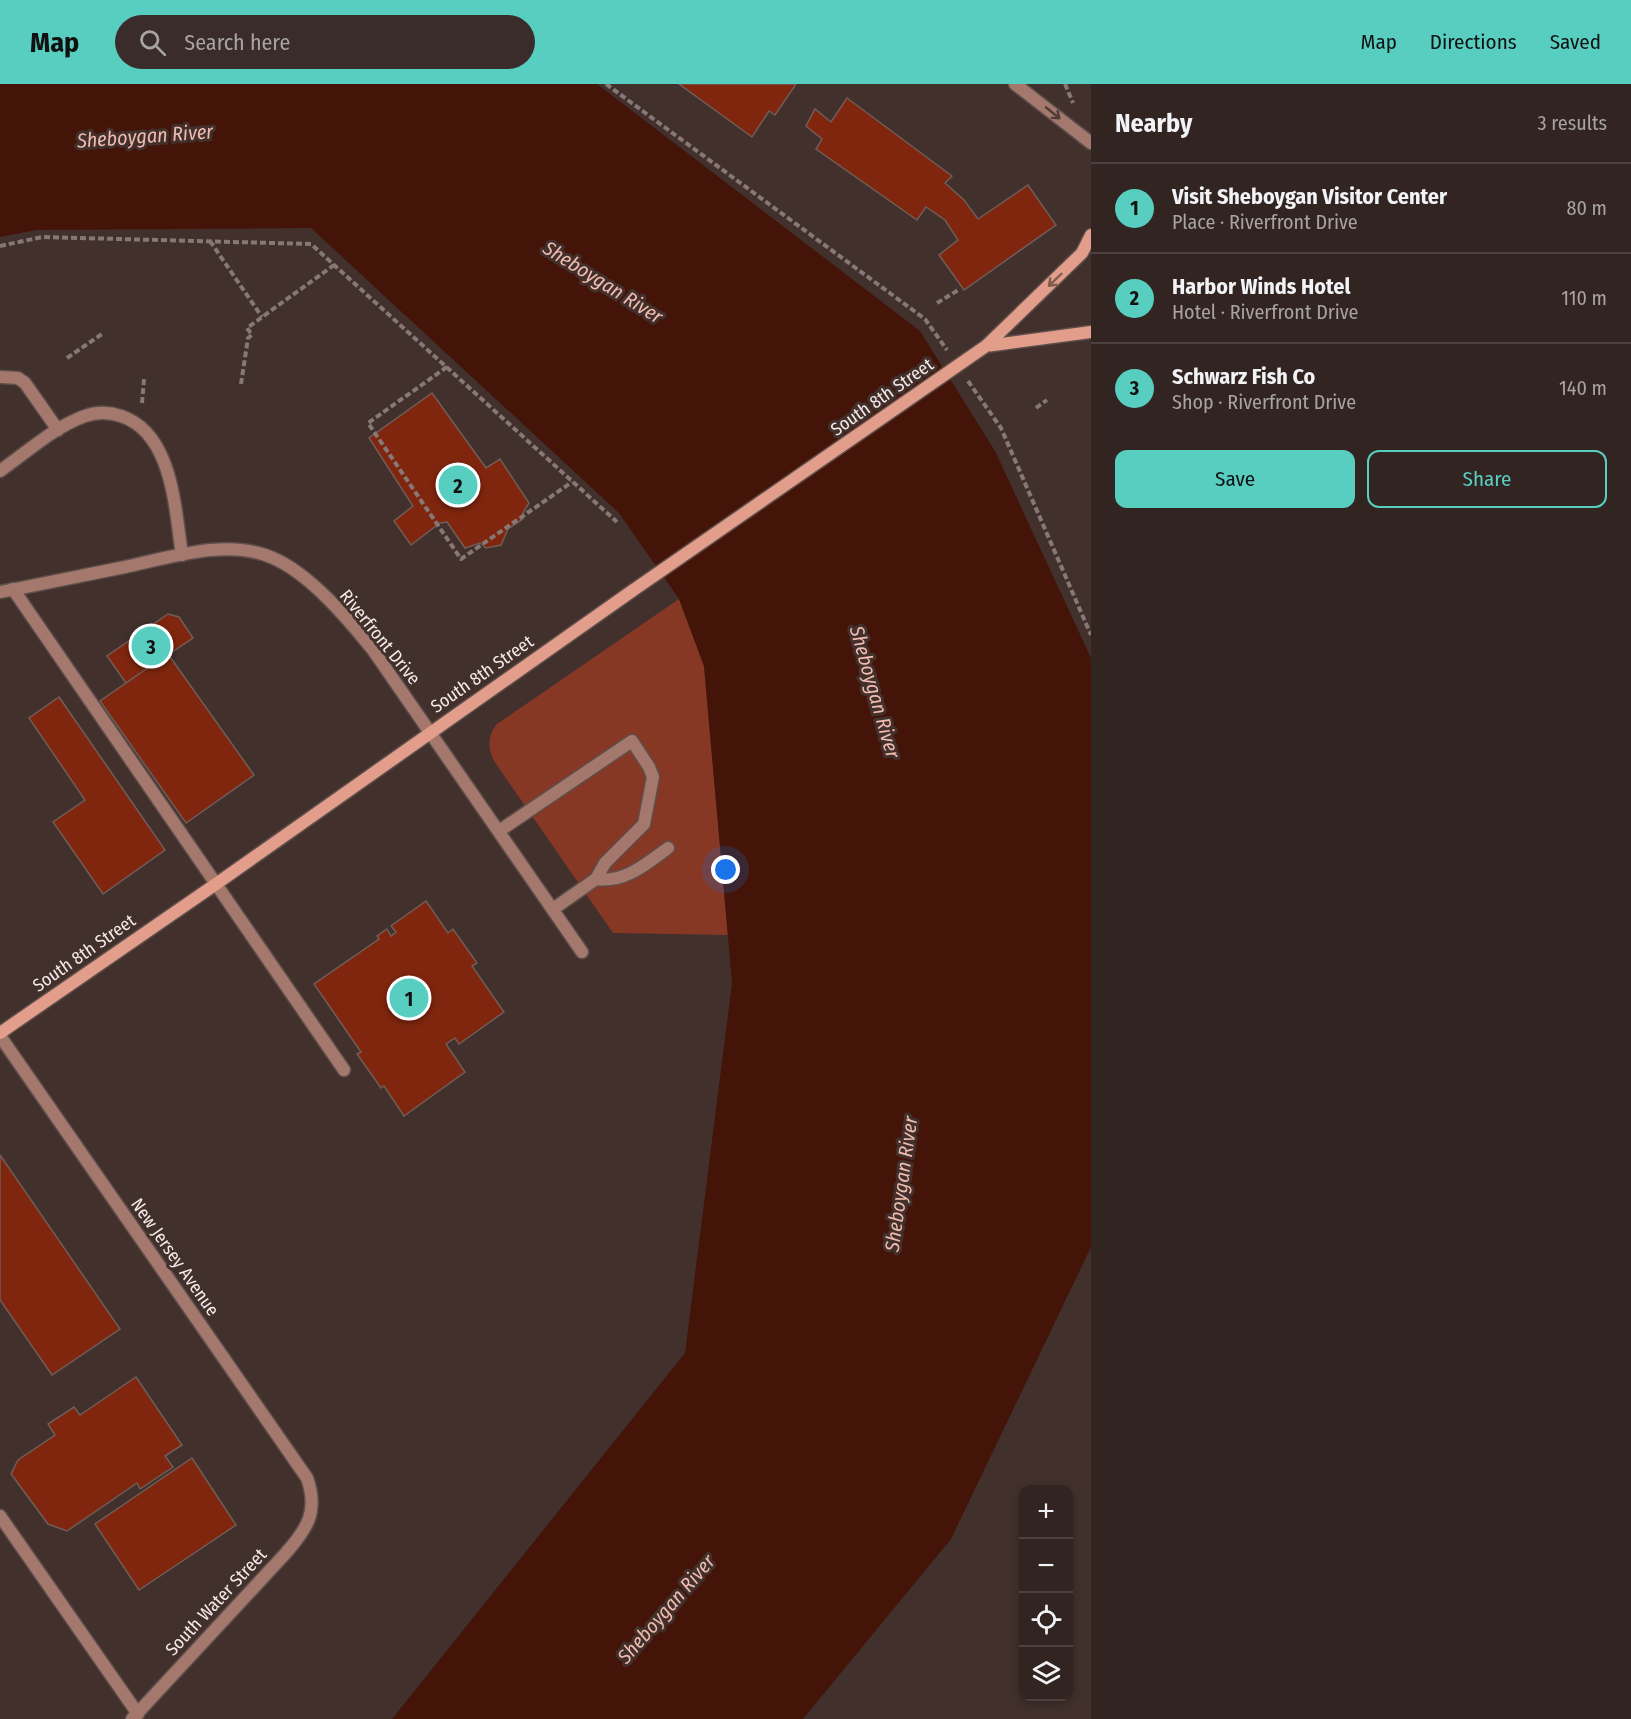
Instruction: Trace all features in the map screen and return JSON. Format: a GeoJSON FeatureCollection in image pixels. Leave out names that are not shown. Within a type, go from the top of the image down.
{"type":"FeatureCollection","features":[{"type":"Feature","properties":{"kind":"main road","name":"South 8th Street"},"geometry":{"type":"LineString","coordinates":[[0,1035],[632,591],[799,478],[986,346],[1082,253],[1091,235]]}},
{"type":"Feature","properties":{"kind":"main road","name":"South 8th Street"},"geometry":{"type":"LineString","coordinates":[[986,346],[1091,332]]}},
{"type":"Feature","properties":{"kind":"street"},"geometry":{"type":"LineString","coordinates":[[1015,84],[1091,143]]}},
{"type":"Feature","properties":{"kind":"street"},"geometry":{"type":"LineString","coordinates":[[0,377],[18,378],[25,383],[58,430]]}},
{"type":"Feature","properties":{"kind":"street"},"geometry":{"type":"LineString","coordinates":[[0,471],[58,430],[88,415],[103,412],[124,417],[141,427],[155,444],[168,473],[182,555]]}},
{"type":"Feature","properties":{"kind":"street","name":"Riverfront Drive"},"geometry":{"type":"LineString","coordinates":[[0,592],[182,555],[236,550],[270,556],[286,565],[324,597],[355,628],[431,732],[582,952]]}},
{"type":"Feature","properties":{"kind":"street"},"geometry":{"type":"LineString","coordinates":[[13,589],[344,1070]]}},
{"type":"Feature","properties":{"kind":"street"},"geometry":{"type":"LineString","coordinates":[[499,831],[632,741],[653,777],[646,818],[640,828],[605,863],[597,879],[553,909]]}},
{"type":"Feature","properties":{"kind":"street"},"geometry":{"type":"LineString","coordinates":[[597,879],[608,880],[629,874],[668,848]]}},
{"type":"Feature","properties":{"kind":"street","name":"New Jersey Avenue"},"geometry":{"type":"LineString","coordinates":[[0,1035],[307,1478],[312,1502]]}},
{"type":"Feature","properties":{"kind":"street","name":"South Water Street"},"geometry":{"type":"LineString","coordinates":[[135,1716],[297,1541],[304,1532],[310,1517],[312,1502]]}},
{"type":"Feature","properties":{"kind":"street"},"geometry":{"type":"LineString","coordinates":[[0,1516],[135,1716]]}},
{"type":"Feature","properties":{"kind":"path"},"geometry":{"type":"LineString","coordinates":[[606,84],[925,319],[950,355]]}},
{"type":"Feature","properties":{"kind":"path"},"geometry":{"type":"LineString","coordinates":[[0,246],[42,237],[311,244],[617,522]]}},
{"type":"Feature","properties":{"kind":"path"},"geometry":{"type":"LineString","coordinates":[[209,240],[262,317]]}},
{"type":"Feature","properties":{"kind":"path"},"geometry":{"type":"LineString","coordinates":[[241,384],[248,338],[252,335],[247,328],[334,265]]}},
{"type":"Feature","properties":{"kind":"path"},"geometry":{"type":"LineString","coordinates":[[937,303],[960,289]]}},
{"type":"Feature","properties":{"kind":"path"},"geometry":{"type":"LineString","coordinates":[[67,358],[102,334]]}},
{"type":"Feature","properties":{"kind":"path"},"geometry":{"type":"LineString","coordinates":[[447,367],[368,423],[461,559],[572,482]]}},
{"type":"Feature","properties":{"kind":"path"},"geometry":{"type":"LineString","coordinates":[[963,374],[1001,428],[1091,635]]}},
{"type":"Feature","properties":{"kind":"path"},"geometry":{"type":"LineString","coordinates":[[142,403],[144,379]]}},
{"type":"Feature","properties":{"kind":"path"},"geometry":{"type":"LineString","coordinates":[[1035,408],[1047,400]]}},
{"type":"Feature","properties":{"kind":"shaded area"},"geometry":{"type":"Polygon","coordinates":[[[679,599],[704,666],[728,935],[613,933],[494,761],[490,751],[490,737],[497,724],[679,599]]]}},
{"type":"Feature","properties":{"kind":"water","name":"Sheboygan River"},"geometry":{"type":"Polygon","coordinates":[[[0,84],[597,84],[920,331],[995,451],[1091,658],[1091,1247],[951,1539],[803,1719],[392,1719],[685,1353],[732,983],[704,666],[679,599],[619,513],[311,228],[36,230],[0,237],[0,84]]]}},
{"type":"Feature","properties":{"kind":"building"},"geometry":{"type":"Polygon","coordinates":[[[679,84],[796,84],[775,115],[769,111],[752,137],[679,84]]]}},
{"type":"Feature","properties":{"kind":"building"},"geometry":{"type":"Polygon","coordinates":[[[847,98],[952,176],[945,183],[964,200],[978,219],[1028,185],[1056,225],[964,290],[939,255],[958,240],[945,220],[926,207],[917,220],[816,149],[822,139],[806,126],[815,109],[831,122],[847,98]]]}},
{"type":"Feature","properties":{"kind":"building"},"geometry":{"type":"Polygon","coordinates":[[[432,393],[486,468],[500,459],[529,503],[523,513],[523,519],[508,529],[501,545],[486,548],[480,543],[465,548],[447,522],[440,523],[411,545],[394,521],[413,506],[369,438],[432,393]]]}},
{"type":"Feature","properties":{"kind":"building"},"geometry":{"type":"Polygon","coordinates":[[[168,614],[179,617],[193,638],[126,683],[107,656],[168,614]]]}},
{"type":"Feature","properties":{"kind":"building"},"geometry":{"type":"Polygon","coordinates":[[[168,654],[254,775],[186,823],[100,701],[168,654]]]}},
{"type":"Feature","properties":{"kind":"building"},"geometry":{"type":"Polygon","coordinates":[[[59,697],[165,850],[103,894],[53,822],[85,800],[29,718],[59,697]]]}},
{"type":"Feature","properties":{"kind":"building"},"geometry":{"type":"Polygon","coordinates":[[[426,901],[448,933],[453,929],[477,963],[472,966],[504,1012],[459,1044],[455,1038],[446,1044],[465,1072],[404,1116],[384,1086],[381,1088],[357,1054],[361,1052],[314,984],[379,939],[377,936],[387,929],[391,936],[396,932],[391,926],[426,901]]]}},
{"type":"Feature","properties":{"kind":"building"},"geometry":{"type":"Polygon","coordinates":[[[0,1155],[120,1329],[52,1375],[0,1300],[0,1155]]]}},
{"type":"Feature","properties":{"kind":"building"},"geometry":{"type":"Polygon","coordinates":[[[136,1377],[182,1445],[165,1456],[173,1467],[140,1489],[137,1483],[67,1531],[48,1524],[11,1474],[18,1460],[55,1435],[48,1424],[74,1407],[80,1415],[136,1377]]]}},
{"type":"Feature","properties":{"kind":"building"},"geometry":{"type":"Polygon","coordinates":[[[192,1458],[236,1525],[139,1590],[95,1524],[192,1458]]]}},
{"type":"Feature","properties":{"kind":"place","name":"Harbor Winds Hotel"},"geometry":{"type":"Point","coordinates":[458,485]}},
{"type":"Feature","properties":{"kind":"place","name":"Schwarz Fish Co"},"geometry":{"type":"Point","coordinates":[151,646]}},
{"type":"Feature","properties":{"kind":"place","name":"Visit Sheboygan Visitor Center"},"geometry":{"type":"Point","coordinates":[409,998]}}]}
